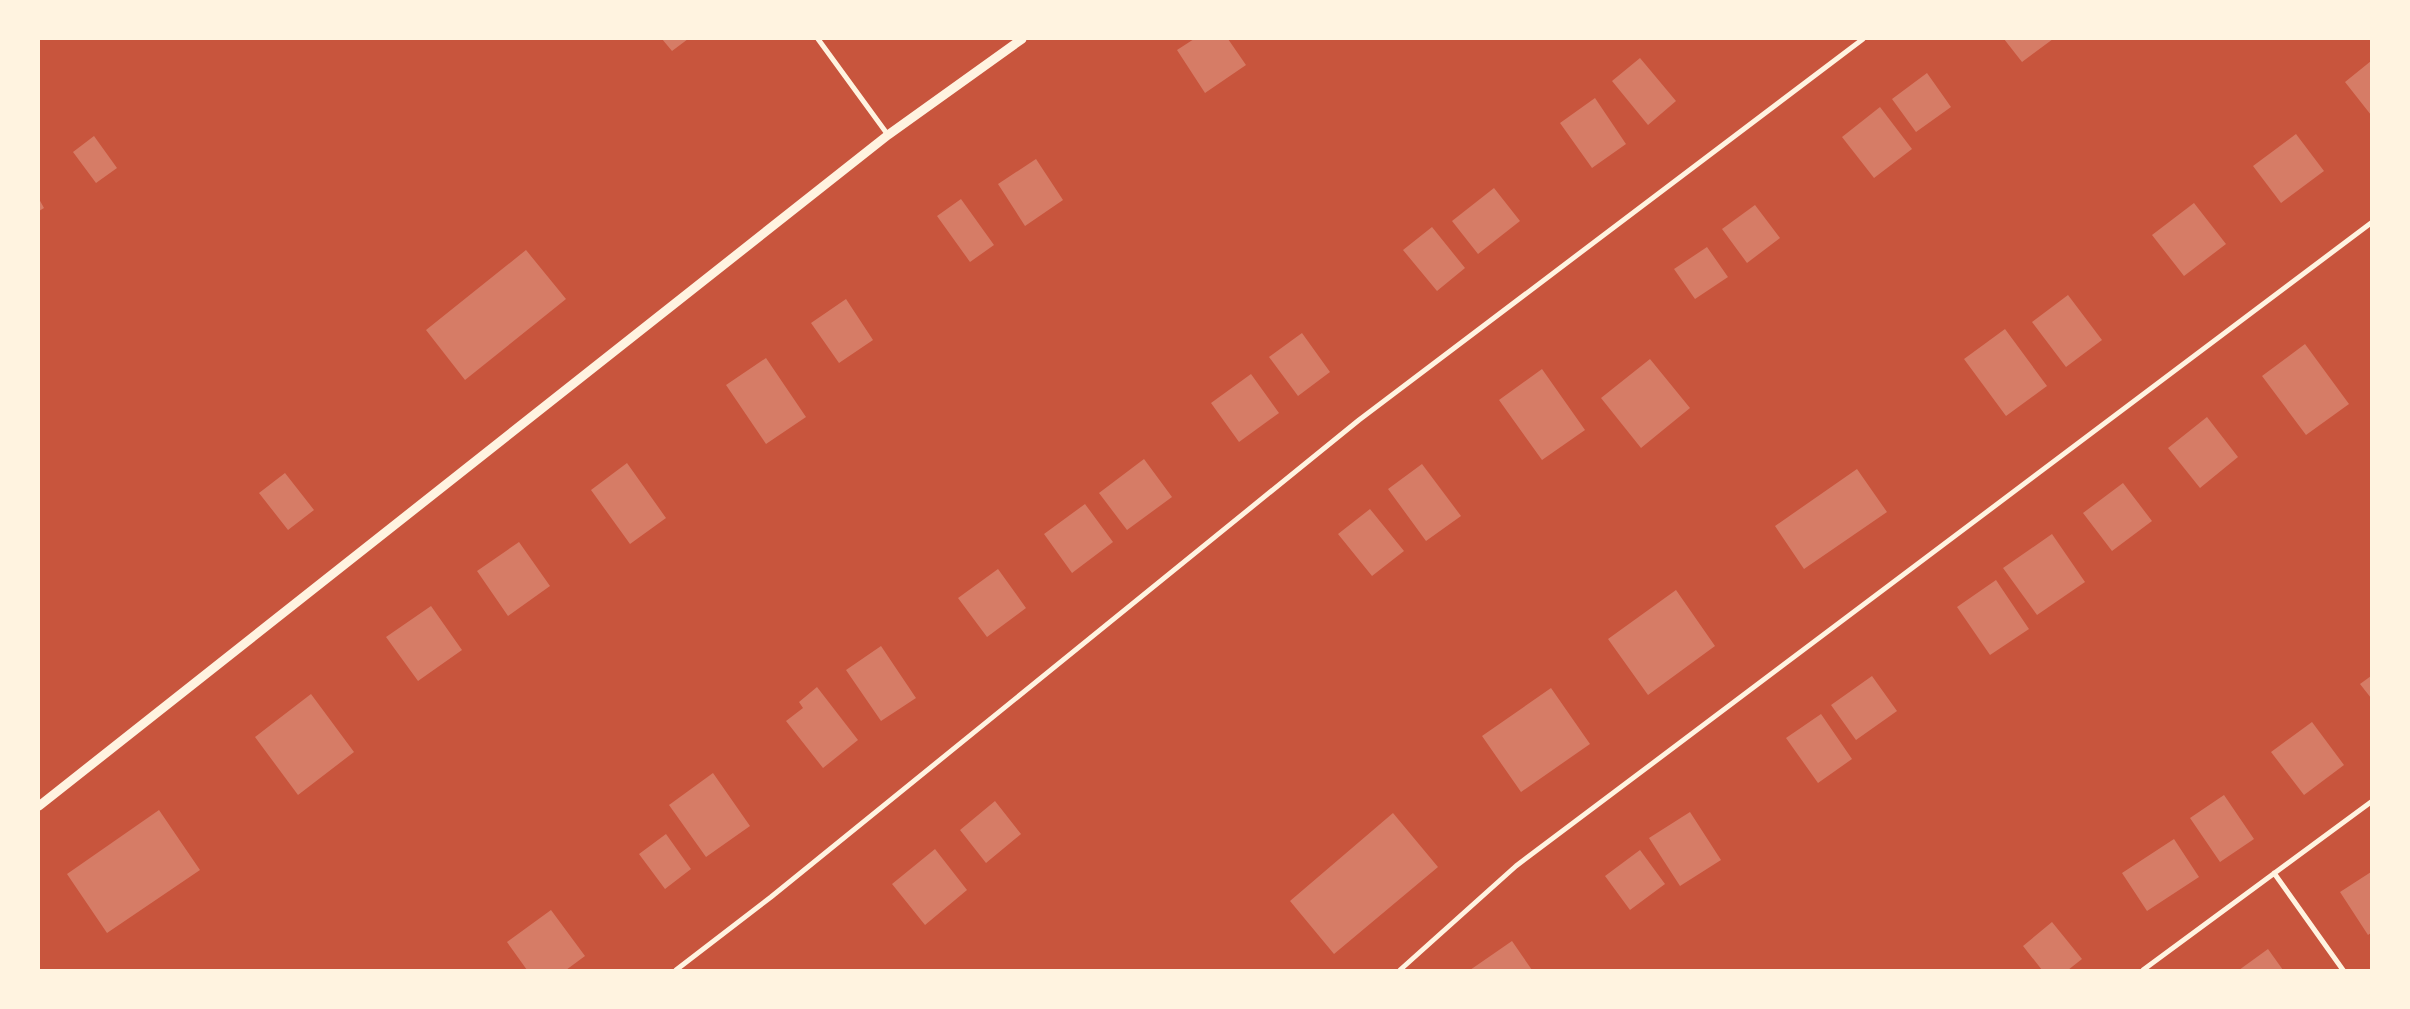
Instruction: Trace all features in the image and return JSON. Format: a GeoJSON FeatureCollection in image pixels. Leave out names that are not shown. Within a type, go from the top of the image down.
{"type":"FeatureCollection","features":[{"type":"Feature","properties":{"kind":"street"},"geometry":{"type":"LineString","coordinates":[[818,39],[888,135]]}},
{"type":"Feature","properties":{"kind":"street"},"geometry":{"type":"LineString","coordinates":[[39,806],[888,135],[1022,39]]}},
{"type":"Feature","properties":{"kind":"street"},"geometry":{"type":"LineString","coordinates":[[676,970],[771,897],[1359,420],[1864,39]]}},
{"type":"Feature","properties":{"kind":"street"},"geometry":{"type":"LineString","coordinates":[[1400,970],[1516,866],[2371,222]]}},
{"type":"Feature","properties":{"kind":"street"},"geometry":{"type":"LineString","coordinates":[[2143,970],[2371,802]]}},
{"type":"Feature","properties":{"kind":"street"},"geometry":{"type":"LineString","coordinates":[[2274,873],[2343,970]]}},
{"type":"Feature","properties":{"kind":"building"},"geometry":{"type":"Polygon","coordinates":[[[662,39],[688,39],[672,51],[662,39]]]}},
{"type":"Feature","properties":{"kind":"building"},"geometry":{"type":"Polygon","coordinates":[[[1194,39],[1228,39],[1246,65],[1205,93],[1177,50],[1194,39]]]}},
{"type":"Feature","properties":{"kind":"building"},"geometry":{"type":"Polygon","coordinates":[[[2004,39],[2053,39],[2022,62],[2004,39]]]}},
{"type":"Feature","properties":{"kind":"building"},"geometry":{"type":"Polygon","coordinates":[[[1640,58],[1676,101],[1648,125],[1612,81],[1640,58]]]}},
{"type":"Feature","properties":{"kind":"building"},"geometry":{"type":"Polygon","coordinates":[[[2371,61],[2371,115],[2345,82],[2371,61]]]}},
{"type":"Feature","properties":{"kind":"building"},"geometry":{"type":"Polygon","coordinates":[[[1927,73],[1951,107],[1916,132],[1892,99],[1927,73]]]}},
{"type":"Feature","properties":{"kind":"building"},"geometry":{"type":"Polygon","coordinates":[[[1595,98],[1626,144],[1592,168],[1560,123],[1595,98]]]}},
{"type":"Feature","properties":{"kind":"building"},"geometry":{"type":"Polygon","coordinates":[[[1880,107],[1912,149],[1874,178],[1842,137],[1880,107]]]}},
{"type":"Feature","properties":{"kind":"building"},"geometry":{"type":"Polygon","coordinates":[[[2296,134],[2324,171],[2281,203],[2253,166],[2296,134]]]}},
{"type":"Feature","properties":{"kind":"building"},"geometry":{"type":"Polygon","coordinates":[[[94,136],[117,168],[96,183],[73,152],[94,136]]]}},
{"type":"Feature","properties":{"kind":"building"},"geometry":{"type":"Polygon","coordinates":[[[1036,159],[1063,200],[1025,226],[998,184],[1036,159]]]}},
{"type":"Feature","properties":{"kind":"building"},"geometry":{"type":"Polygon","coordinates":[[[1494,188],[1520,221],[1478,254],[1452,221],[1494,188]]]}},
{"type":"Feature","properties":{"kind":"building"},"geometry":{"type":"Polygon","coordinates":[[[39,199],[44,208],[39,211],[39,199]]]}},
{"type":"Feature","properties":{"kind":"building"},"geometry":{"type":"Polygon","coordinates":[[[961,199],[994,245],[970,262],[937,216],[961,199]]]}},
{"type":"Feature","properties":{"kind":"building"},"geometry":{"type":"Polygon","coordinates":[[[2194,203],[2226,244],[2184,276],[2152,235],[2194,203]]]}},
{"type":"Feature","properties":{"kind":"building"},"geometry":{"type":"Polygon","coordinates":[[[1755,205],[1780,238],[1747,263],[1722,229],[1755,205]]]}},
{"type":"Feature","properties":{"kind":"building"},"geometry":{"type":"Polygon","coordinates":[[[1432,227],[1465,268],[1437,291],[1403,250],[1432,227]]]}},
{"type":"Feature","properties":{"kind":"building"},"geometry":{"type":"Polygon","coordinates":[[[1707,247],[1728,277],[1695,299],[1674,269],[1707,247]]]}},
{"type":"Feature","properties":{"kind":"building"},"geometry":{"type":"Polygon","coordinates":[[[526,250],[566,299],[465,380],[426,330],[526,250]]]}},
{"type":"Feature","properties":{"kind":"building"},"geometry":{"type":"Polygon","coordinates":[[[2068,295],[2102,340],[2066,367],[2032,322],[2068,295]]]}},
{"type":"Feature","properties":{"kind":"building"},"geometry":{"type":"Polygon","coordinates":[[[846,299],[873,340],[839,363],[811,323],[846,299]]]}},
{"type":"Feature","properties":{"kind":"building"},"geometry":{"type":"Polygon","coordinates":[[[2005,329],[2047,386],[2006,416],[1964,359],[2005,329]]]}},
{"type":"Feature","properties":{"kind":"building"},"geometry":{"type":"Polygon","coordinates":[[[1302,333],[1330,372],[1298,396],[1269,357],[1302,333]]]}},
{"type":"Feature","properties":{"kind":"building"},"geometry":{"type":"Polygon","coordinates":[[[2305,344],[2349,404],[2306,435],[2262,376],[2305,344]]]}},
{"type":"Feature","properties":{"kind":"building"},"geometry":{"type":"Polygon","coordinates":[[[766,358],[806,417],[766,444],[726,385],[766,358]]]}},
{"type":"Feature","properties":{"kind":"building"},"geometry":{"type":"Polygon","coordinates":[[[1650,359],[1690,408],[1641,448],[1601,398],[1650,359]]]}},
{"type":"Feature","properties":{"kind":"building"},"geometry":{"type":"Polygon","coordinates":[[[1542,369],[1585,430],[1542,460],[1499,400],[1542,369]]]}},
{"type":"Feature","properties":{"kind":"building"},"geometry":{"type":"Polygon","coordinates":[[[1251,374],[1279,413],[1239,442],[1211,403],[1251,374]]]}},
{"type":"Feature","properties":{"kind":"building"},"geometry":{"type":"Polygon","coordinates":[[[2207,417],[2238,457],[2200,488],[2168,448],[2207,417]]]}},
{"type":"Feature","properties":{"kind":"building"},"geometry":{"type":"Polygon","coordinates":[[[1144,459],[1172,497],[1127,530],[1099,493],[1144,459]]]}},
{"type":"Feature","properties":{"kind":"building"},"geometry":{"type":"Polygon","coordinates":[[[627,463],[666,518],[630,544],[591,490],[627,463]]]}},
{"type":"Feature","properties":{"kind":"building"},"geometry":{"type":"Polygon","coordinates":[[[1422,464],[1461,516],[1426,541],[1388,489],[1422,464]]]}},
{"type":"Feature","properties":{"kind":"building"},"geometry":{"type":"Polygon","coordinates":[[[1857,469],[1887,512],[1804,569],[1775,526],[1857,469]]]}},
{"type":"Feature","properties":{"kind":"building"},"geometry":{"type":"Polygon","coordinates":[[[285,473],[314,510],[288,530],[259,493],[285,473]]]}},
{"type":"Feature","properties":{"kind":"building"},"geometry":{"type":"Polygon","coordinates":[[[2123,483],[2152,521],[2112,551],[2083,513],[2123,483]]]}},
{"type":"Feature","properties":{"kind":"building"},"geometry":{"type":"Polygon","coordinates":[[[1085,504],[1113,542],[1072,573],[1044,534],[1085,504]]]}},
{"type":"Feature","properties":{"kind":"building"},"geometry":{"type":"Polygon","coordinates":[[[1370,509],[1404,551],[1372,576],[1338,534],[1370,509]]]}},
{"type":"Feature","properties":{"kind":"building"},"geometry":{"type":"Polygon","coordinates":[[[2052,534],[2085,582],[2037,615],[2003,568],[2052,534]]]}},
{"type":"Feature","properties":{"kind":"building"},"geometry":{"type":"Polygon","coordinates":[[[519,542],[550,586],[508,616],[477,571],[519,542]]]}},
{"type":"Feature","properties":{"kind":"building"},"geometry":{"type":"Polygon","coordinates":[[[998,569],[1026,608],[987,637],[958,598],[998,569]]]}},
{"type":"Feature","properties":{"kind":"building"},"geometry":{"type":"Polygon","coordinates":[[[1996,580],[2029,629],[1990,655],[1957,607],[1996,580]]]}},
{"type":"Feature","properties":{"kind":"building"},"geometry":{"type":"Polygon","coordinates":[[[1676,590],[1715,646],[1648,695],[1608,639],[1676,590]]]}},
{"type":"Feature","properties":{"kind":"building"},"geometry":{"type":"Polygon","coordinates":[[[431,606],[462,650],[418,681],[386,637],[431,606]]]}},
{"type":"Feature","properties":{"kind":"building"},"geometry":{"type":"Polygon","coordinates":[[[881,646],[916,698],[881,721],[846,670],[881,646]]]}},
{"type":"Feature","properties":{"kind":"building"},"geometry":{"type":"Polygon","coordinates":[[[1872,676],[1897,711],[1856,740],[1831,705],[1872,676]]]}},
{"type":"Feature","properties":{"kind":"building"},"geometry":{"type":"Polygon","coordinates":[[[2371,676],[2371,698],[2360,684],[2371,676]]]}},
{"type":"Feature","properties":{"kind":"building"},"geometry":{"type":"Polygon","coordinates":[[[817,687],[858,740],[823,768],[786,721],[803,708],[799,702],[817,687]]]}},
{"type":"Feature","properties":{"kind":"building"},"geometry":{"type":"Polygon","coordinates":[[[1551,688],[1590,744],[1521,792],[1482,736],[1551,688]]]}},
{"type":"Feature","properties":{"kind":"building"},"geometry":{"type":"Polygon","coordinates":[[[311,694],[354,752],[298,795],[255,737],[311,694]]]}},
{"type":"Feature","properties":{"kind":"building"},"geometry":{"type":"Polygon","coordinates":[[[1821,714],[1852,759],[1818,783],[1786,738],[1821,714]]]}},
{"type":"Feature","properties":{"kind":"building"},"geometry":{"type":"Polygon","coordinates":[[[2312,722],[2344,765],[2304,795],[2271,752],[2312,722]]]}},
{"type":"Feature","properties":{"kind":"building"},"geometry":{"type":"Polygon","coordinates":[[[713,773],[750,826],[706,857],[669,805],[713,773]]]}},
{"type":"Feature","properties":{"kind":"building"},"geometry":{"type":"Polygon","coordinates":[[[2224,795],[2254,839],[2220,862],[2190,818],[2224,795]]]}},
{"type":"Feature","properties":{"kind":"building"},"geometry":{"type":"Polygon","coordinates":[[[995,801],[1021,834],[986,863],[960,830],[995,801]]]}},
{"type":"Feature","properties":{"kind":"building"},"geometry":{"type":"Polygon","coordinates":[[[159,810],[200,870],[107,933],[67,874],[159,810]]]}},
{"type":"Feature","properties":{"kind":"building"},"geometry":{"type":"Polygon","coordinates":[[[1690,812],[1721,860],[1680,886],[1649,838],[1690,812]]]}},
{"type":"Feature","properties":{"kind":"building"},"geometry":{"type":"Polygon","coordinates":[[[1393,813],[1438,867],[1334,954],[1290,901],[1393,813]]]}},
{"type":"Feature","properties":{"kind":"building"},"geometry":{"type":"Polygon","coordinates":[[[666,834],[691,869],[665,889],[639,854],[666,834]]]}},
{"type":"Feature","properties":{"kind":"building"},"geometry":{"type":"Polygon","coordinates":[[[2174,839],[2199,877],[2147,911],[2122,873],[2174,839]]]}},
{"type":"Feature","properties":{"kind":"building"},"geometry":{"type":"Polygon","coordinates":[[[935,849],[967,890],[925,925],[892,884],[935,849]]]}},
{"type":"Feature","properties":{"kind":"building"},"geometry":{"type":"Polygon","coordinates":[[[1640,850],[1665,884],[1630,910],[1605,876],[1640,850]]]}},
{"type":"Feature","properties":{"kind":"building"},"geometry":{"type":"Polygon","coordinates":[[[2371,872],[2371,933],[2368,935],[2340,892],[2371,872]]]}},
{"type":"Feature","properties":{"kind":"building"},"geometry":{"type":"Polygon","coordinates":[[[551,910],[585,956],[566,970],[527,970],[507,942],[551,910]]]}},
{"type":"Feature","properties":{"kind":"building"},"geometry":{"type":"Polygon","coordinates":[[[2052,922],[2082,959],[2068,970],[2042,970],[2023,946],[2052,922]]]}},
{"type":"Feature","properties":{"kind":"building"},"geometry":{"type":"Polygon","coordinates":[[[1512,941],[1532,970],[1470,970],[1512,941]]]}},
{"type":"Feature","properties":{"kind":"building"},"geometry":{"type":"Polygon","coordinates":[[[2268,949],[2283,970],[2239,970],[2268,949]]]}}]}
